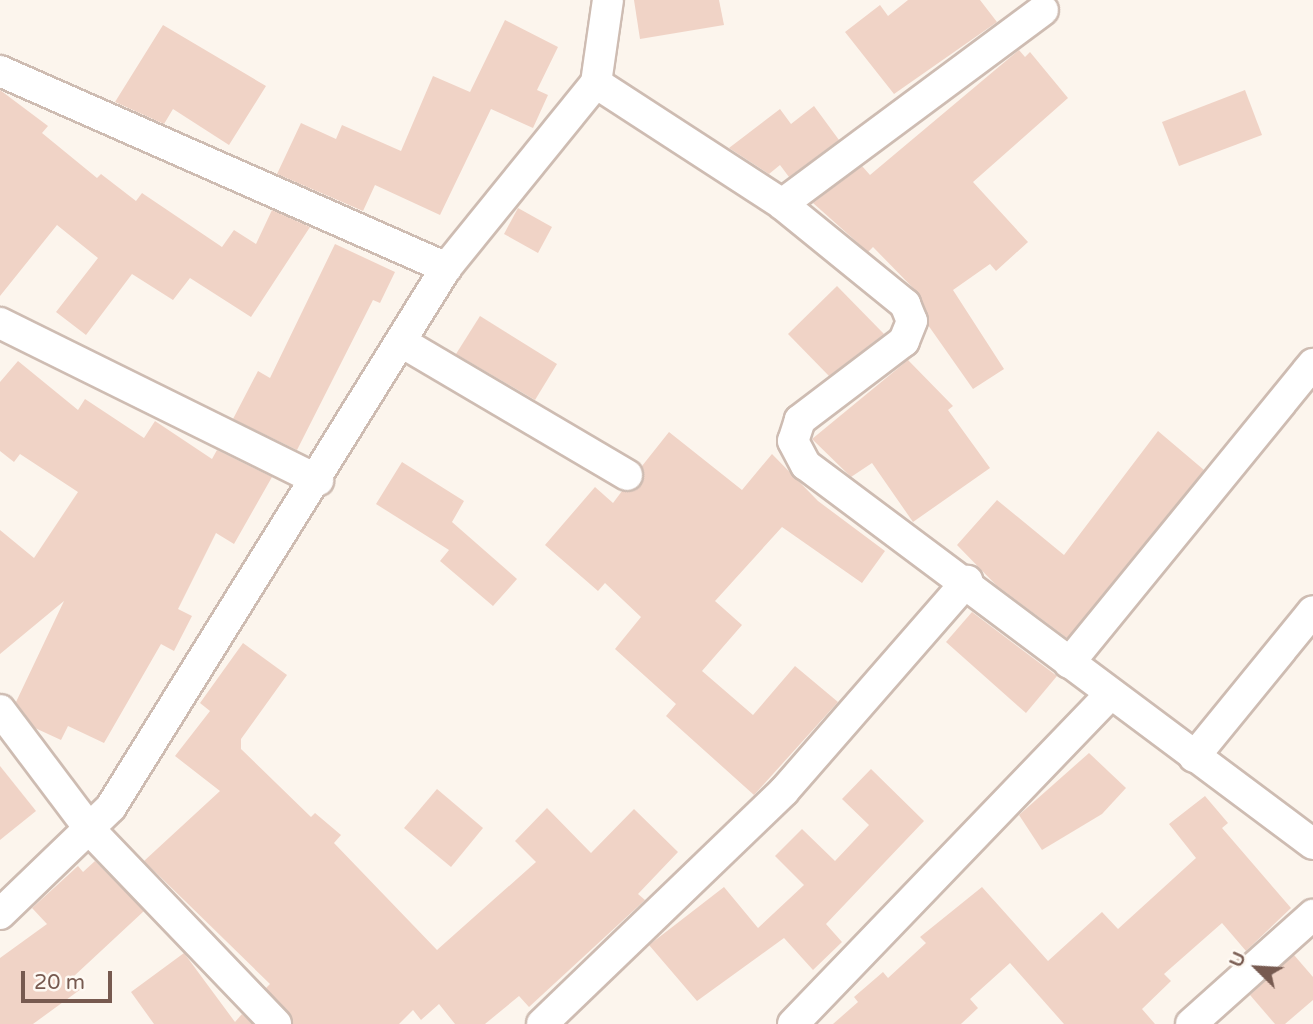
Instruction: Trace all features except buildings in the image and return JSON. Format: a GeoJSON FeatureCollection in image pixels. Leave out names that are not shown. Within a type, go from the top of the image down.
{"type":"FeatureCollection","features":[{"type":"Feature","properties":{"kind":"street"},"geometry":{"type":"LineString","coordinates":[[0,914],[92,832],[199,674],[403,344],[446,268],[596,83],[608,0]]}},
{"type":"Feature","properties":{"kind":"street"},"geometry":{"type":"LineString","coordinates":[[782,204],[1042,10]]}},
{"type":"Feature","properties":{"kind":"street"},"geometry":{"type":"LineString","coordinates":[[0,71],[446,268]]}},
{"type":"Feature","properties":{"kind":"street"},"geometry":{"type":"LineString","coordinates":[[596,83],[782,204],[905,304],[912,321],[904,341],[812,405],[793,441],[806,465],[967,580],[1110,695],[1313,844]]}},
{"type":"Feature","properties":{"kind":"street"},"geometry":{"type":"LineString","coordinates":[[0,323],[318,480]]}},
{"type":"Feature","properties":{"kind":"street"},"geometry":{"type":"LineString","coordinates":[[403,344],[627,475]]}},
{"type":"Feature","properties":{"kind":"street"},"geometry":{"type":"LineString","coordinates":[[1069,663],[1313,364]]}},
{"type":"Feature","properties":{"kind":"street"},"geometry":{"type":"LineString","coordinates":[[542,1024],[784,791],[967,580]]}},
{"type":"Feature","properties":{"kind":"street"},"geometry":{"type":"LineString","coordinates":[[1194,757],[1313,611]]}},
{"type":"Feature","properties":{"kind":"street"},"geometry":{"type":"LineString","coordinates":[[793,1024],[1110,695]]}},
{"type":"Feature","properties":{"kind":"street"},"geometry":{"type":"LineString","coordinates":[[0,710],[92,832],[276,1024]]}},
{"type":"Feature","properties":{"kind":"street"},"geometry":{"type":"LineString","coordinates":[[1191,1024],[1313,915]]}}]}
